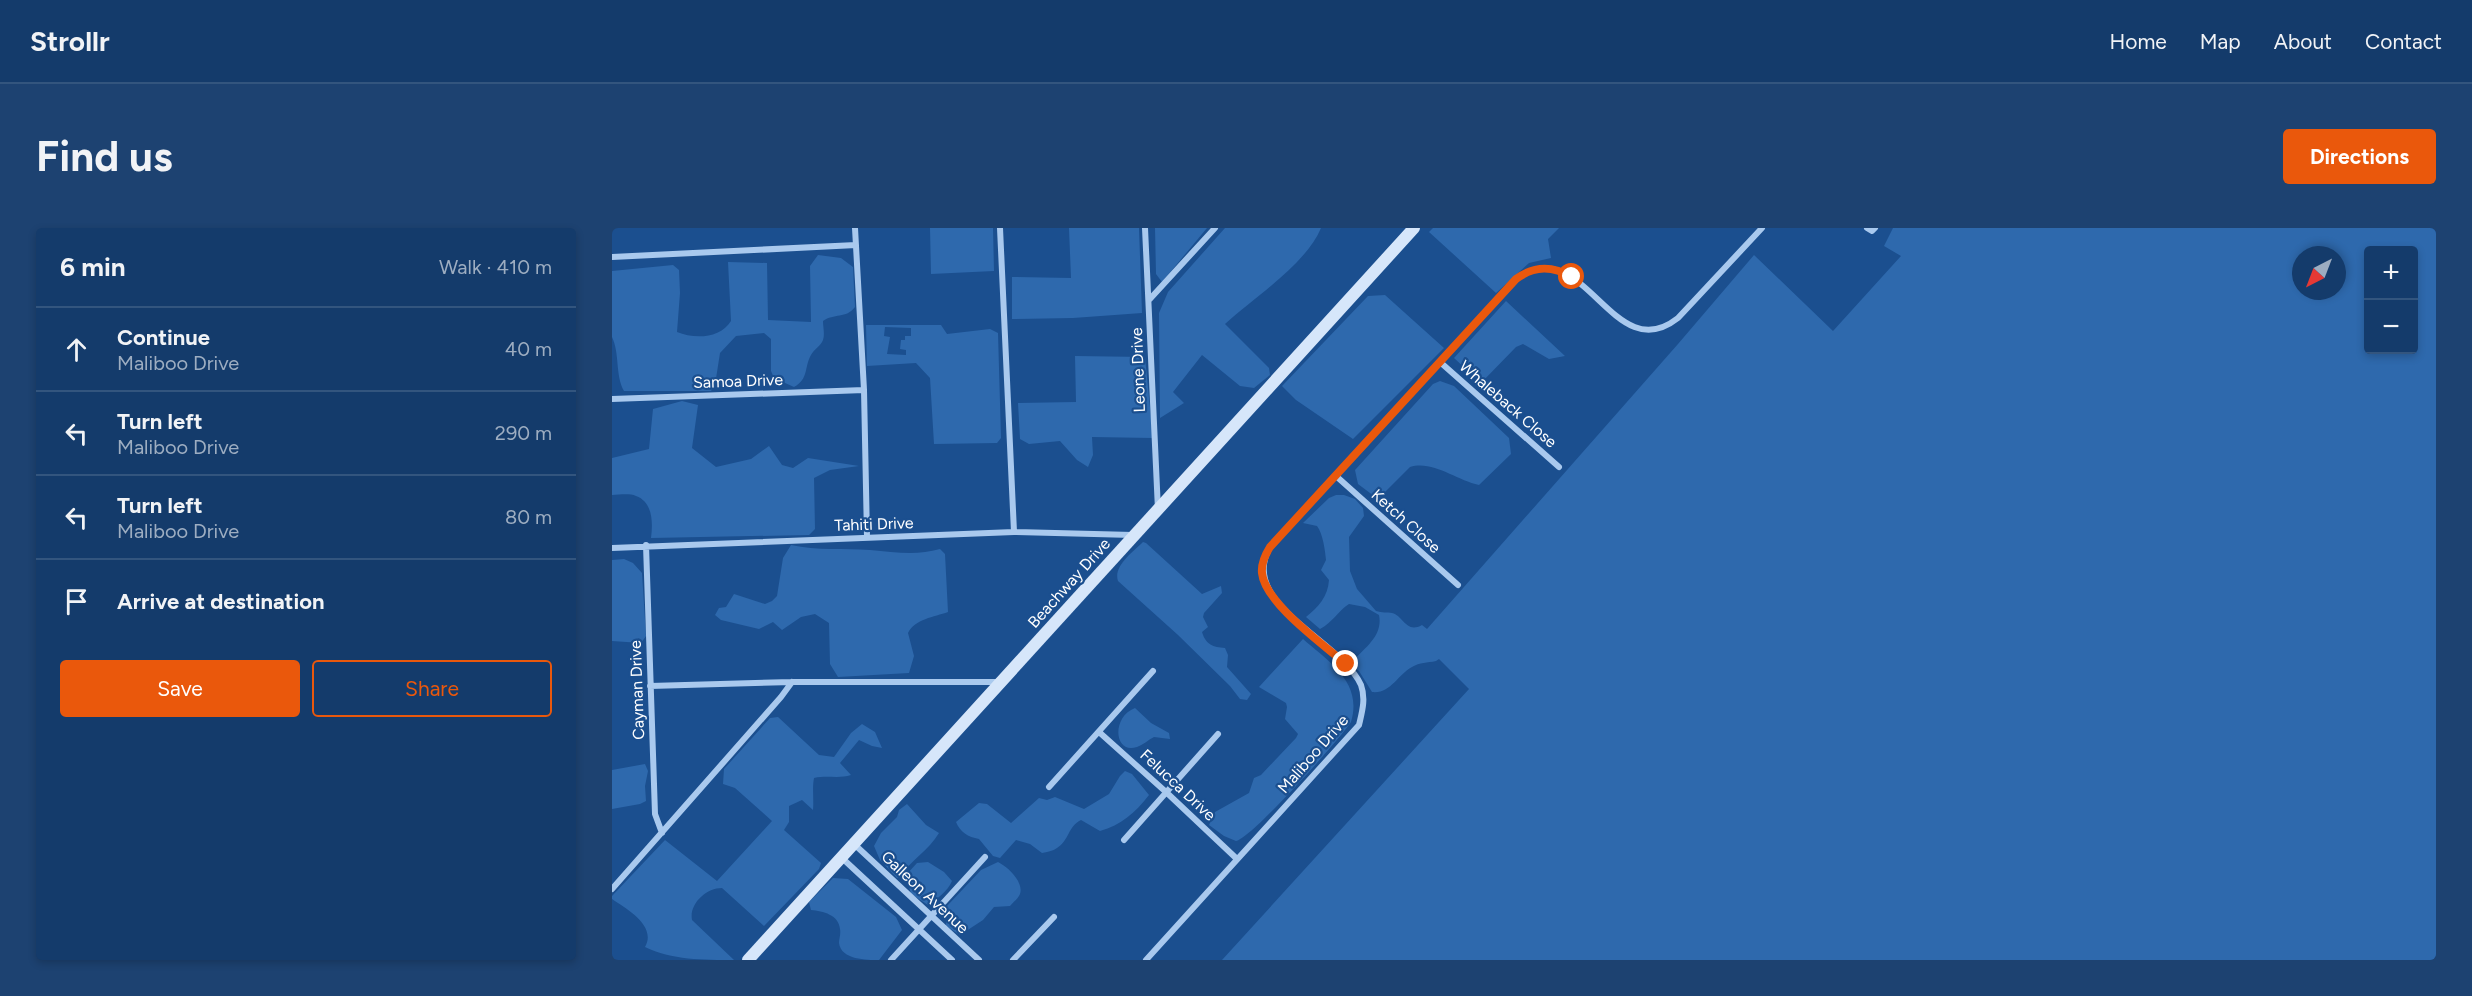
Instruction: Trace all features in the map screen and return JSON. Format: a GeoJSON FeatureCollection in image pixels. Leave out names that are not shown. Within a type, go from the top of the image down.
{"type":"FeatureCollection","features":[{"type":"Feature","properties":{"kind":"street"},"geometry":{"type":"LineString","coordinates":[[855,228],[864,390],[867,537]]}},
{"type":"Feature","properties":{"kind":"street"},"geometry":{"type":"LineString","coordinates":[[1000,228],[1014,532]]}},
{"type":"Feature","properties":{"kind":"street","name":"Leone Drive"},"geometry":{"type":"LineString","coordinates":[[1145,228],[1158,510]]}},
{"type":"Feature","properties":{"kind":"street"},"geometry":{"type":"LineString","coordinates":[[1149,300],[1215,228]]}},
{"type":"Feature","properties":{"kind":"street","name":"Beachway Drive"},"geometry":{"type":"LineString","coordinates":[[748,960],[1414,228]]}},
{"type":"Feature","properties":{"kind":"street","name":"Maliboo Drive"},"geometry":{"type":"LineString","coordinates":[[1146,960],[1359,725],[1364,706],[1361,685],[1346,664],[1280,605],[1265,585],[1262,572],[1264,558],[1270,547],[1516,279],[1534,269],[1546,268],[1567,273],[1619,319],[1639,330],[1665,329],[1762,228]]}},
{"type":"Feature","properties":{"kind":"street"},"geometry":{"type":"LineString","coordinates":[[1866,228],[1872,231],[1875,228]]}},
{"type":"Feature","properties":{"kind":"street"},"geometry":{"type":"LineString","coordinates":[[612,257],[856,245]]}},
{"type":"Feature","properties":{"kind":"street","name":"Whaleback Close"},"geometry":{"type":"LineString","coordinates":[[1440,362],[1559,467]]}},
{"type":"Feature","properties":{"kind":"street","name":"Samoa Drive"},"geometry":{"type":"LineString","coordinates":[[612,399],[864,390]]}},
{"type":"Feature","properties":{"kind":"street","name":"Ketch Close"},"geometry":{"type":"LineString","coordinates":[[1336,476],[1458,585]]}},
{"type":"Feature","properties":{"kind":"street","name":"Tahiti Drive"},"geometry":{"type":"LineString","coordinates":[[612,548],[1014,532],[1136,535]]}},
{"type":"Feature","properties":{"kind":"street","name":"Cayman Drive"},"geometry":{"type":"LineString","coordinates":[[646,545],[655,814],[662,832]]}},
{"type":"Feature","properties":{"kind":"street"},"geometry":{"type":"LineString","coordinates":[[1048,787],[1153,671]]}},
{"type":"Feature","properties":{"kind":"street"},"geometry":{"type":"LineString","coordinates":[[612,889],[792,682]]}},
{"type":"Feature","properties":{"kind":"street"},"geometry":{"type":"LineString","coordinates":[[650,686],[792,682],[1002,682]]}},
{"type":"Feature","properties":{"kind":"street","name":"Felucca Drive"},"geometry":{"type":"LineString","coordinates":[[1099,732],[1237,859]]}},
{"type":"Feature","properties":{"kind":"street"},"geometry":{"type":"LineString","coordinates":[[1124,840],[1218,735]]}},
{"type":"Feature","properties":{"kind":"street","name":"Galleon Avenue"},"geometry":{"type":"LineString","coordinates":[[854,844],[979,960]]}},
{"type":"Feature","properties":{"kind":"street"},"geometry":{"type":"LineString","coordinates":[[891,960],[985,857]]}},
{"type":"Feature","properties":{"kind":"street","name":"Galleon Avenue"},"geometry":{"type":"LineString","coordinates":[[842,858],[952,960]]}},
{"type":"Feature","properties":{"kind":"street"},"geometry":{"type":"LineString","coordinates":[[1013,960],[1054,917]]}},
{"type":"Feature","properties":{"kind":"shaded area"},"geometry":{"type":"Polygon","coordinates":[[[930,228],[993,228],[994,271],[931,274],[930,228]]]}},
{"type":"Feature","properties":{"kind":"shaded area"},"geometry":{"type":"Polygon","coordinates":[[[1069,228],[1139,228],[1142,313],[1073,318],[1012,319],[1012,277],[1071,278],[1069,228]]]}},
{"type":"Feature","properties":{"kind":"shaded area"},"geometry":{"type":"Polygon","coordinates":[[[1155,228],[1207,228],[1162,282],[1156,274],[1155,228]]]}},
{"type":"Feature","properties":{"kind":"shaded area"},"geometry":{"type":"Polygon","coordinates":[[[1225,228],[1321,228],[1314,241],[1292,267],[1225,324],[1269,368],[1270,375],[1254,388],[1240,386],[1202,355],[1173,392],[1184,403],[1160,418],[1159,313],[1168,292],[1225,228]]]}},
{"type":"Feature","properties":{"kind":"shaded area"},"geometry":{"type":"Polygon","coordinates":[[[1433,228],[1559,228],[1548,239],[1551,258],[1529,263],[1496,293],[1429,232],[1433,228]]]}},
{"type":"Feature","properties":{"kind":"shaded area"},"geometry":{"type":"Polygon","coordinates":[[[1893,228],[2436,228],[2436,960],[1222,960],[1469,689],[1439,659],[1415,665],[1389,687],[1379,692],[1372,692],[1359,671],[1352,666],[1354,660],[1376,634],[1380,622],[1379,615],[1365,607],[1349,604],[1320,629],[1306,617],[1322,601],[1327,592],[1329,580],[1321,570],[1326,560],[1319,529],[1317,526],[1303,523],[1329,498],[1344,495],[1355,499],[1363,508],[1364,516],[1349,537],[1350,571],[1357,589],[1376,611],[1392,613],[1409,626],[1422,625],[1427,629],[1754,255],[1833,331],[1901,256],[1884,246],[1893,228]]]}},
{"type":"Feature","properties":{"kind":"shaded area"},"geometry":{"type":"Polygon","coordinates":[[[818,255],[841,258],[853,267],[855,307],[844,315],[823,321],[823,340],[811,355],[804,377],[799,384],[794,387],[774,378],[771,371],[771,339],[764,333],[736,336],[720,353],[715,385],[711,391],[624,391],[619,378],[612,337],[612,271],[673,265],[679,270],[677,332],[691,336],[706,336],[720,331],[731,321],[728,262],[767,263],[768,320],[811,322],[810,266],[818,255]]]}},
{"type":"Feature","properties":{"kind":"shaded area"},"geometry":{"type":"Polygon","coordinates":[[[1385,295],[1444,348],[1353,439],[1296,400],[1282,386],[1368,296],[1385,295]]]}},
{"type":"Feature","properties":{"kind":"shaded area"},"geometry":{"type":"Polygon","coordinates":[[[1506,301],[1565,356],[1549,359],[1523,344],[1516,347],[1481,383],[1454,358],[1506,301]]]}},
{"type":"Feature","properties":{"kind":"shaded area"},"geometry":{"type":"Polygon","coordinates":[[[866,325],[941,325],[947,334],[990,329],[998,333],[1001,438],[997,443],[934,444],[930,378],[916,363],[867,366],[866,325]],[[885,327],[884,336],[890,337],[887,354],[906,355],[906,350],[900,349],[901,340],[905,340],[905,336],[911,336],[911,328],[885,327]]]}},
{"type":"Feature","properties":{"kind":"shaded area"},"geometry":{"type":"Polygon","coordinates":[[[1075,356],[1145,357],[1153,438],[1092,437],[1093,455],[1088,467],[1077,460],[1060,441],[1029,444],[1020,439],[1018,403],[1076,402],[1075,356]]]}},
{"type":"Feature","properties":{"kind":"shaded area"},"geometry":{"type":"Polygon","coordinates":[[[1440,381],[1454,386],[1509,438],[1511,454],[1479,485],[1436,468],[1410,467],[1378,499],[1358,484],[1355,470],[1433,384],[1440,381]]]}},
{"type":"Feature","properties":{"kind":"shaded area"},"geometry":{"type":"Polygon","coordinates":[[[682,401],[698,405],[692,448],[716,467],[751,459],[769,446],[782,465],[793,468],[808,458],[859,466],[830,470],[814,478],[815,529],[809,535],[651,538],[652,520],[646,503],[633,495],[612,495],[612,458],[649,449],[653,409],[682,401]]]}},
{"type":"Feature","properties":{"kind":"shaded area"},"geometry":{"type":"Polygon","coordinates":[[[1143,542],[1202,594],[1221,586],[1222,593],[1204,613],[1203,617],[1208,627],[1202,632],[1210,644],[1225,648],[1228,655],[1227,667],[1251,694],[1247,700],[1240,699],[1230,686],[1178,635],[1118,581],[1117,575],[1121,565],[1143,542]]]}},
{"type":"Feature","properties":{"kind":"shaded area"},"geometry":{"type":"Polygon","coordinates":[[[791,545],[905,553],[940,549],[945,554],[948,612],[931,617],[911,628],[908,633],[914,656],[909,673],[838,677],[830,664],[829,623],[815,614],[801,617],[782,630],[773,622],[759,629],[721,620],[715,615],[719,608],[726,607],[734,594],[765,604],[772,601],[777,596],[783,558],[791,545]]]}},
{"type":"Feature","properties":{"kind":"shaded area"},"geometry":{"type":"Polygon","coordinates":[[[624,559],[633,563],[642,573],[646,636],[641,643],[612,641],[612,560],[624,559]]]}},
{"type":"Feature","properties":{"kind":"shaded area"},"geometry":{"type":"Polygon","coordinates":[[[1303,639],[1333,665],[1348,684],[1352,695],[1351,722],[1314,767],[1276,807],[1245,836],[1236,841],[1224,836],[1209,825],[1215,812],[1249,793],[1254,778],[1261,775],[1296,738],[1298,734],[1285,719],[1286,703],[1259,687],[1303,639]]]}},
{"type":"Feature","properties":{"kind":"shaded area"},"geometry":{"type":"Polygon","coordinates":[[[1135,708],[1151,723],[1169,733],[1170,739],[1154,737],[1137,747],[1124,746],[1118,734],[1119,726],[1127,713],[1135,708]]]}},
{"type":"Feature","properties":{"kind":"shaded area"},"geometry":{"type":"Polygon","coordinates":[[[778,717],[819,755],[834,757],[851,733],[862,724],[875,732],[882,748],[859,740],[840,763],[851,775],[814,778],[813,810],[802,800],[789,806],[789,822],[784,830],[821,863],[819,869],[764,926],[722,888],[710,891],[700,898],[693,908],[692,920],[734,960],[677,957],[645,947],[648,939],[644,925],[612,899],[612,896],[665,840],[717,881],[772,821],[735,788],[723,784],[724,769],[770,718],[778,717]]]}},
{"type":"Feature","properties":{"kind":"shaded area"},"geometry":{"type":"Polygon","coordinates":[[[645,764],[648,771],[645,786],[646,801],[612,809],[612,770],[645,764]]]}},
{"type":"Feature","properties":{"kind":"shaded area"},"geometry":{"type":"Polygon","coordinates":[[[1125,771],[1132,774],[1149,795],[1138,807],[1121,822],[1100,831],[1081,820],[1073,826],[1061,845],[1050,851],[1042,853],[1030,844],[1016,840],[1000,858],[993,856],[979,839],[965,834],[956,822],[979,803],[987,804],[1011,823],[1039,798],[1047,800],[1055,797],[1084,809],[1109,794],[1125,771]]]}},
{"type":"Feature","properties":{"kind":"shaded area"},"geometry":{"type":"Polygon","coordinates":[[[907,804],[926,825],[939,833],[897,878],[880,860],[874,846],[881,833],[897,817],[899,810],[907,804]]]}},
{"type":"Feature","properties":{"kind":"shaded area"},"geometry":{"type":"Polygon","coordinates":[[[928,862],[944,872],[952,881],[945,892],[928,905],[911,894],[906,875],[917,863],[928,862]]]}},
{"type":"Feature","properties":{"kind":"shaded area"},"geometry":{"type":"Polygon","coordinates":[[[998,862],[1010,871],[1020,885],[1018,897],[1010,906],[994,907],[983,920],[960,935],[946,926],[947,906],[981,870],[998,862]]]}},
{"type":"Feature","properties":{"kind":"shaded area"},"geometry":{"type":"Polygon","coordinates":[[[833,878],[848,879],[896,917],[902,930],[879,960],[855,958],[844,953],[839,943],[840,931],[837,920],[825,913],[811,910],[809,902],[833,878]]]}},
{"type":"Feature","properties":{"kind":"route"},"geometry":{"type":"LineString","coordinates":[[1346,664],[1280,605],[1265,585],[1262,572],[1264,558],[1270,547],[1516,279],[1534,269],[1546,268],[1561,270],[1572,277]]}}]}
